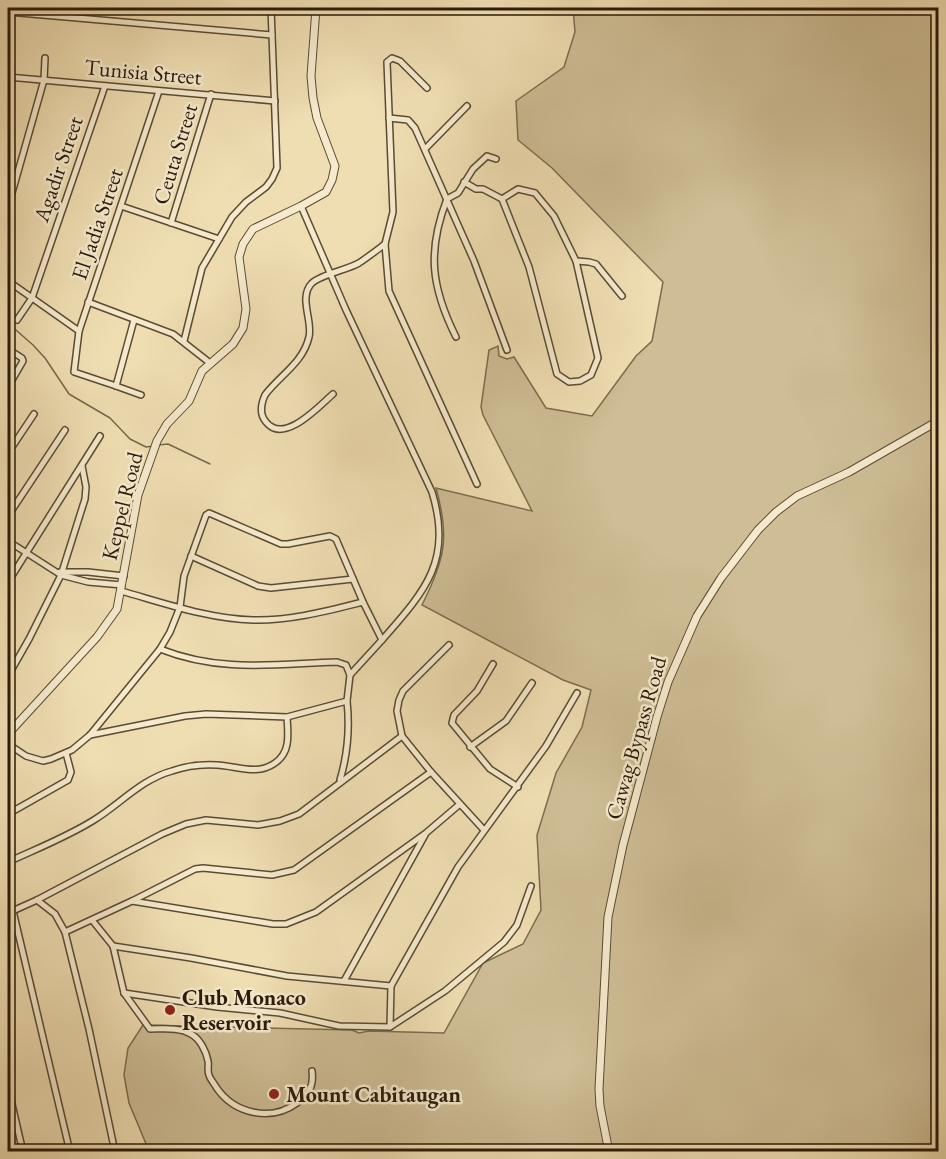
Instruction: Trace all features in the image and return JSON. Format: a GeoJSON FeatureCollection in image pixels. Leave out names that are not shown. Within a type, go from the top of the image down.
{"type":"FeatureCollection","features":[{"type":"Feature","properties":{"kind":"street"},"geometry":{"type":"LineString","coordinates":[[48,8],[48,15]]}},
{"type":"Feature","properties":{"kind":"street"},"geometry":{"type":"LineString","coordinates":[[184,341],[202,268],[232,217],[272,179],[277,168],[271,8]]}},
{"type":"Feature","properties":{"kind":"street","name":"Keppel Road"},"geometry":{"type":"LineString","coordinates":[[8,734],[104,629],[117,609],[138,495],[153,450],[167,424],[189,401],[198,377],[237,339],[244,323],[246,309],[239,257],[243,244],[253,229],[326,192],[332,180],[335,166],[317,117],[313,98],[311,76],[316,8]]}},
{"type":"Feature","properties":{"kind":"street"},"geometry":{"type":"LineString","coordinates":[[8,12],[273,34]]}},
{"type":"Feature","properties":{"kind":"street"},"geometry":{"type":"LineString","coordinates":[[8,207],[44,80],[45,58]]}},
{"type":"Feature","properties":{"kind":"street"},"geometry":{"type":"LineString","coordinates":[[427,88],[400,61],[392,58],[387,62],[393,212],[385,244],[389,291],[477,484]]}},
{"type":"Feature","properties":{"kind":"street","name":"Tunisia Street"},"geometry":{"type":"LineString","coordinates":[[8,77],[275,101]]}},
{"type":"Feature","properties":{"kind":"street","name":"Agadir Street"},"geometry":{"type":"LineString","coordinates":[[17,320],[32,298],[105,86]]}},
{"type":"Feature","properties":{"kind":"street","name":"El Jadia Street"},"geometry":{"type":"LineString","coordinates":[[116,386],[77,374],[74,370],[79,331],[159,91]]}},
{"type":"Feature","properties":{"kind":"street","name":"Ceuta Street"},"geometry":{"type":"LineString","coordinates":[[171,223],[211,94]]}},
{"type":"Feature","properties":{"kind":"street"},"geometry":{"type":"LineString","coordinates":[[425,149],[467,106]]}},
{"type":"Feature","properties":{"kind":"street"},"geometry":{"type":"LineString","coordinates":[[389,118],[408,120],[415,128],[474,261],[507,351]]}},
{"type":"Feature","properties":{"kind":"street"},"geometry":{"type":"LineString","coordinates":[[456,337],[435,285],[435,244],[441,215],[447,199],[458,193],[473,169],[486,156],[496,159]]}},
{"type":"Feature","properties":{"kind":"street"},"geometry":{"type":"LineString","coordinates":[[464,182],[502,199],[529,267],[557,374],[569,382],[580,381],[591,375],[598,358],[576,261],[554,216],[535,193],[518,189],[502,199]]}},
{"type":"Feature","properties":{"kind":"street"},"geometry":{"type":"LineString","coordinates":[[121,206],[219,239]]}},
{"type":"Feature","properties":{"kind":"street"},"geometry":{"type":"LineString","coordinates":[[301,206],[350,321],[432,492],[437,509],[439,538],[431,575],[415,602],[350,675]]}},
{"type":"Feature","properties":{"kind":"street"},"geometry":{"type":"LineString","coordinates":[[333,394],[308,416],[288,428],[277,428],[270,425],[264,420],[261,411],[265,395],[297,362],[306,346],[310,333],[306,303],[308,291],[313,282],[359,262],[385,244]]}},
{"type":"Feature","properties":{"kind":"street"},"geometry":{"type":"LineString","coordinates":[[576,261],[596,264],[622,296]]}},
{"type":"Feature","properties":{"kind":"street"},"geometry":{"type":"LineString","coordinates":[[8,281],[79,331]]}},
{"type":"Feature","properties":{"kind":"street"},"geometry":{"type":"LineString","coordinates":[[88,302],[163,329],[184,341],[210,363]]}},
{"type":"Feature","properties":{"kind":"street"},"geometry":{"type":"LineString","coordinates":[[134,320],[116,386],[141,395]]}},
{"type":"Feature","properties":{"kind":"street"},"geometry":{"type":"LineString","coordinates":[[8,349],[22,358],[22,364],[8,387]]}},
{"type":"Feature","properties":{"kind":"street"},"geometry":{"type":"LineString","coordinates":[[8,453],[34,414]]}},
{"type":"Feature","properties":{"kind":"street","name":"Cawag Bypass Road"},"geometry":{"type":"LineString","coordinates":[[609,1152],[598,1089],[608,917],[623,845],[657,717],[681,648],[697,616],[721,578],[758,530],[776,512],[797,496],[849,472],[939,421]]}},
{"type":"Feature","properties":{"kind":"street"},"geometry":{"type":"LineString","coordinates":[[8,516],[65,430]]}},
{"type":"Feature","properties":{"kind":"street"},"geometry":{"type":"LineString","coordinates":[[8,582],[100,436]]}},
{"type":"Feature","properties":{"kind":"street"},"geometry":{"type":"LineString","coordinates":[[8,676],[35,628],[60,573],[85,499],[86,487],[82,466]]}},
{"type":"Feature","properties":{"kind":"street"},"geometry":{"type":"LineString","coordinates":[[8,744],[26,756],[43,761],[66,753],[90,735],[160,649],[170,632],[180,607],[184,576],[206,515],[209,513],[281,544],[333,537],[382,640]]}},
{"type":"Feature","properties":{"kind":"street"},"geometry":{"type":"LineString","coordinates":[[8,541],[60,573],[88,582],[122,588],[180,607],[235,619],[253,620],[310,615],[363,602]]}},
{"type":"Feature","properties":{"kind":"street"},"geometry":{"type":"LineString","coordinates":[[191,556],[265,587],[353,579]]}},
{"type":"Feature","properties":{"kind":"street"},"geometry":{"type":"LineString","coordinates":[[60,573],[88,572],[124,576]]}},
{"type":"Feature","properties":{"kind":"street"},"geometry":{"type":"LineString","coordinates":[[449,645],[403,691],[397,711],[402,736],[431,772],[484,830]]}},
{"type":"Feature","properties":{"kind":"street"},"geometry":{"type":"LineString","coordinates":[[160,649],[192,660],[226,666],[337,662],[346,665],[350,675],[347,701],[349,736],[340,781]]}},
{"type":"Feature","properties":{"kind":"street"},"geometry":{"type":"LineString","coordinates":[[493,664],[477,691],[457,711],[453,718],[454,727],[494,772],[518,787]]}},
{"type":"Feature","properties":{"kind":"street"},"geometry":{"type":"LineString","coordinates":[[470,747],[506,721],[532,683]]}},
{"type":"Feature","properties":{"kind":"street"},"geometry":{"type":"LineString","coordinates":[[390,1027],[391,986],[447,885],[484,830],[546,747],[577,693]]}},
{"type":"Feature","properties":{"kind":"street"},"geometry":{"type":"LineString","coordinates":[[90,735],[206,714],[287,717],[347,701]]}},
{"type":"Feature","properties":{"kind":"street"},"geometry":{"type":"LineString","coordinates":[[8,862],[81,828],[151,780],[171,771],[214,765],[251,770],[277,762],[288,747],[287,717]]}},
{"type":"Feature","properties":{"kind":"street"},"geometry":{"type":"LineString","coordinates":[[70,1152],[10,912],[174,828],[206,820],[250,825],[280,821],[299,814],[310,808],[340,781],[402,736]]}},
{"type":"Feature","properties":{"kind":"street"},"geometry":{"type":"LineString","coordinates":[[8,814],[68,780],[71,772],[66,753]]}},
{"type":"Feature","properties":{"kind":"street"},"geometry":{"type":"LineString","coordinates":[[65,932],[195,869],[272,875],[294,870],[431,772]]}},
{"type":"Feature","properties":{"kind":"street"},"geometry":{"type":"LineString","coordinates":[[132,901],[273,924],[286,924],[316,912],[426,834],[460,804]]}},
{"type":"Feature","properties":{"kind":"street"},"geometry":{"type":"LineString","coordinates":[[344,981],[426,834]]}},
{"type":"Feature","properties":{"kind":"street"},"geometry":{"type":"LineString","coordinates":[[124,993],[217,1007],[280,1013],[339,1026],[390,1027],[445,992],[504,942],[517,925],[531,886]]}},
{"type":"Feature","properties":{"kind":"street"},"geometry":{"type":"LineString","coordinates":[[37,900],[55,914],[65,932],[89,1029],[115,1152]]}},
{"type":"Feature","properties":{"kind":"street"},"geometry":{"type":"LineString","coordinates":[[92,920],[113,946],[124,993],[150,1029],[177,1028],[193,1034],[203,1046],[208,1060],[208,1075],[222,1096],[244,1110],[266,1114],[278,1113],[290,1108],[305,1097],[313,1083],[312,1071]]}},
{"type":"Feature","properties":{"kind":"street"},"geometry":{"type":"LineString","coordinates":[[113,946],[286,976],[391,986]]}},
{"type":"Feature","properties":{"kind":"street"},"geometry":{"type":"LineString","coordinates":[[8,1088],[23,1152]]}},
{"type":"Feature","properties":{"kind":"shaded area"},"geometry":{"type":"Polygon","coordinates":[[[573,8],[938,8],[938,1151],[149,1151],[129,1103],[124,1075],[128,1048],[143,1025],[352,1030],[359,1033],[369,1031],[444,1033],[483,963],[523,944],[541,910],[537,835],[556,773],[582,727],[591,690],[563,680],[422,605],[436,574],[443,548],[443,521],[436,488],[532,511],[483,415],[481,407],[489,350],[498,346],[499,356],[507,359],[514,357],[546,408],[592,416],[636,356],[652,341],[663,282],[552,168],[518,140],[516,101],[564,67],[575,32],[573,8]]]}},
{"type":"Feature","properties":{"kind":"waterway"},"geometry":{"type":"LineString","coordinates":[[8,323],[45,358],[69,394],[110,418],[130,439],[146,447],[154,446]]}},
{"type":"Feature","properties":{"kind":"waterway"},"geometry":{"type":"LineString","coordinates":[[158,445],[168,444],[210,464]]}},
{"type":"Feature","properties":{"kind":"place","name":"Club Monaco Reservoir"},"geometry":{"type":"Point","coordinates":[170,1010]}},
{"type":"Feature","properties":{"kind":"place","name":"Mount Cabitaugan"},"geometry":{"type":"Point","coordinates":[274,1094]}}]}
